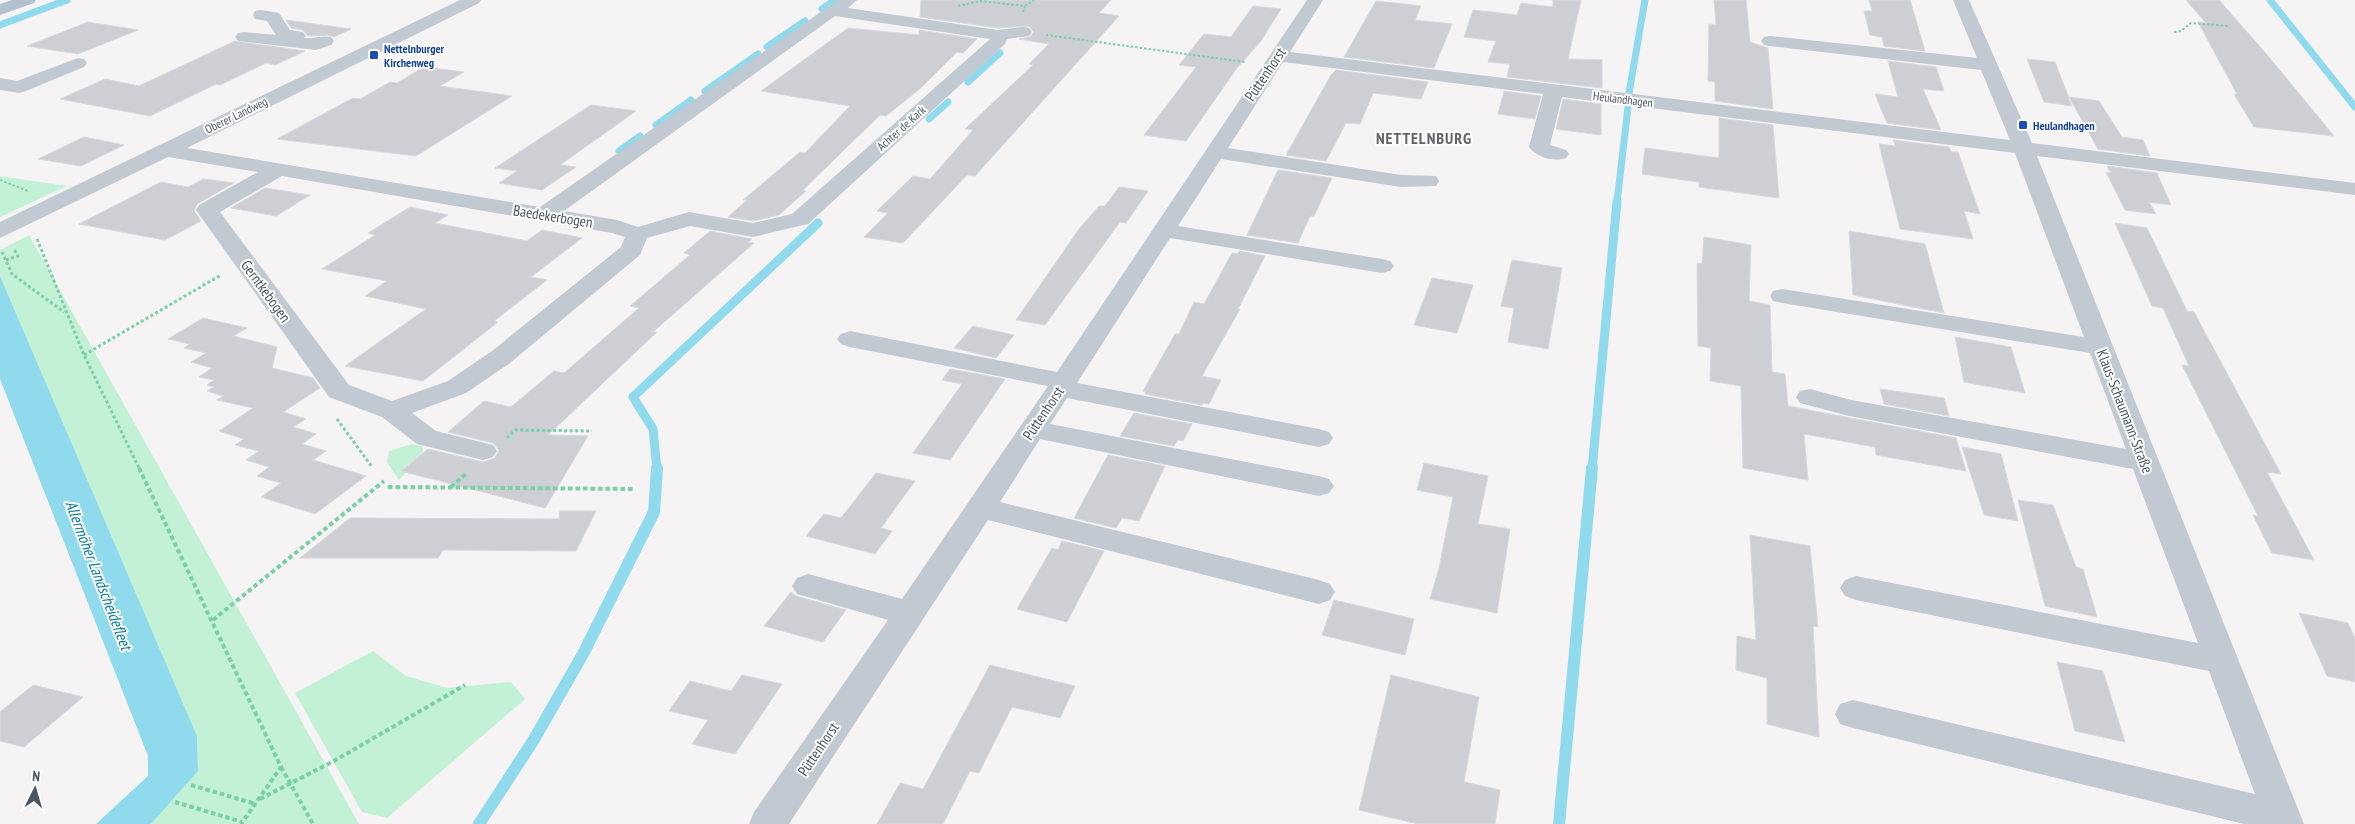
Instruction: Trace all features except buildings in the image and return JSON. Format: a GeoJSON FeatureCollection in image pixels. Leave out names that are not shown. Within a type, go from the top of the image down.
{"type":"FeatureCollection","features":[{"type":"Feature","properties":{"kind":"main road"},"geometry":{"type":"LineString","coordinates":[[0,10],[28,0]]}},
{"type":"Feature","properties":{"kind":"street","name":"Oberer Landweg"},"geometry":{"type":"LineString","coordinates":[[7,227],[473,0]]}},
{"type":"Feature","properties":{"kind":"street"},"geometry":{"type":"LineString","coordinates":[[544,215],[849,0]]}},
{"type":"Feature","properties":{"kind":"street","name":"Püttenhorst"},"geometry":{"type":"LineString","coordinates":[[768,824],[908,613],[975,516],[1213,152],[1315,0]]}},
{"type":"Feature","properties":{"kind":"street","name":"Klaus-Schaumann-Straße"},"geometry":{"type":"LineString","coordinates":[[1961,0],[2024,149],[2283,821]]}},
{"type":"Feature","properties":{"kind":"street"},"geometry":{"type":"LineString","coordinates":[[832,11],[1010,33]]}},
{"type":"Feature","properties":{"kind":"street"},"geometry":{"type":"LineString","coordinates":[[261,15],[273,17],[284,34],[297,36],[286,41]]}},
{"type":"Feature","properties":{"kind":"street","name":"Achter de Kark"},"geometry":{"type":"LineString","coordinates":[[637,234],[689,219],[753,230],[800,219],[999,40],[1010,33]]}},
{"type":"Feature","properties":{"kind":"street"},"geometry":{"type":"LineString","coordinates":[[244,37],[316,45],[325,41]]}},
{"type":"Feature","properties":{"kind":"street"},"geometry":{"type":"LineString","coordinates":[[1770,41],[1992,74]]}},
{"type":"Feature","properties":{"kind":"street","name":"Heulandhagen"},"geometry":{"type":"LineString","coordinates":[[1275,60],[1554,90],[2355,189]]}},
{"type":"Feature","properties":{"kind":"street"},"geometry":{"type":"LineString","coordinates":[[1798,60],[1992,74]]}},
{"type":"Feature","properties":{"kind":"street"},"geometry":{"type":"LineString","coordinates":[[0,84],[19,87],[78,63]]}},
{"type":"Feature","properties":{"kind":"street"},"geometry":{"type":"LineString","coordinates":[[1554,90],[1539,147],[1546,152],[1559,154]]}},
{"type":"Feature","properties":{"kind":"street","name":"Baedekerbogen"},"geometry":{"type":"LineString","coordinates":[[165,150],[617,227],[637,234]]}},
{"type":"Feature","properties":{"kind":"street"},"geometry":{"type":"LineString","coordinates":[[1213,152],[1401,181],[1428,180]]}},
{"type":"Feature","properties":{"kind":"street","name":"Gerntkebogen"},"geometry":{"type":"LineString","coordinates":[[278,170],[207,210],[339,391]]}},
{"type":"Feature","properties":{"kind":"street"},"geometry":{"type":"LineString","coordinates":[[1162,230],[1382,266]]}},
{"type":"Feature","properties":{"kind":"street"},"geometry":{"type":"LineString","coordinates":[[392,411],[456,388],[501,357],[632,250],[637,234]]}},
{"type":"Feature","properties":{"kind":"street"},"geometry":{"type":"LineString","coordinates":[[1782,296],[2100,347]]}},
{"type":"Feature","properties":{"kind":"street"},"geometry":{"type":"LineString","coordinates":[[850,339],[1319,438]]}},
{"type":"Feature","properties":{"kind":"street"},"geometry":{"type":"LineString","coordinates":[[339,391],[392,411],[427,438],[485,454]]}},
{"type":"Feature","properties":{"kind":"street"},"geometry":{"type":"LineString","coordinates":[[1810,397],[1876,413],[2145,462]]}},
{"type":"Feature","properties":{"kind":"street"},"geometry":{"type":"LineString","coordinates":[[1032,429],[1319,486]]}},
{"type":"Feature","properties":{"kind":"street"},"geometry":{"type":"LineString","coordinates":[[975,516],[1070,546]]}},
{"type":"Feature","properties":{"kind":"street"},"geometry":{"type":"LineString","coordinates":[[975,516],[1319,592]]}},
{"type":"Feature","properties":{"kind":"street"},"geometry":{"type":"LineString","coordinates":[[808,586],[908,613]]}},
{"type":"Feature","properties":{"kind":"street"},"geometry":{"type":"LineString","coordinates":[[1856,588],[2222,661]]}},
{"type":"Feature","properties":{"kind":"street"},"geometry":{"type":"LineString","coordinates":[[1853,714],[2283,821]]}},
{"type":"Feature","properties":{"kind":"path"},"geometry":{"type":"LineString","coordinates":[[1034,0],[1025,6],[1021,17],[1010,33],[1275,60]]}},
{"type":"Feature","properties":{"kind":"path"},"geometry":{"type":"LineString","coordinates":[[958,6],[980,1],[1025,6]]}},
{"type":"Feature","properties":{"kind":"path"},"geometry":{"type":"LineString","coordinates":[[2174,32],[2181,31],[2191,23],[2228,26]]}},
{"type":"Feature","properties":{"kind":"path"},"geometry":{"type":"LineString","coordinates":[[7,227],[33,231],[64,312],[84,355],[213,620],[281,767],[313,824]]}},
{"type":"Feature","properties":{"kind":"path"},"geometry":{"type":"LineString","coordinates":[[0,248],[12,274],[64,312]]}},
{"type":"Feature","properties":{"kind":"path"},"geometry":{"type":"LineString","coordinates":[[6,260],[18,256]]}},
{"type":"Feature","properties":{"kind":"path"},"geometry":{"type":"LineString","coordinates":[[84,355],[244,261]]}},
{"type":"Feature","properties":{"kind":"path"},"geometry":{"type":"LineString","coordinates":[[339,391],[337,419],[372,467]]}},
{"type":"Feature","properties":{"kind":"path"},"geometry":{"type":"LineString","coordinates":[[451,488],[485,454],[516,430],[592,430]]}},
{"type":"Feature","properties":{"kind":"path"},"geometry":{"type":"LineString","coordinates":[[213,620],[384,481]]}},
{"type":"Feature","properties":{"kind":"path"},"geometry":{"type":"LineString","coordinates":[[388,487],[634,489]]}},
{"type":"Feature","properties":{"kind":"path"},"geometry":{"type":"LineString","coordinates":[[259,799],[334,761],[465,684]]}},
{"type":"Feature","properties":{"kind":"path"},"geometry":{"type":"LineString","coordinates":[[175,802],[242,823],[281,767]]}},
{"type":"Feature","properties":{"kind":"path"},"geometry":{"type":"LineString","coordinates":[[192,785],[256,804]]}},
{"type":"Feature","properties":{"kind":"green space"},"geometry":{"type":"Polygon","coordinates":[[[0,176],[67,186],[0,217],[0,176]]]}},
{"type":"Feature","properties":{"kind":"green space"},"geometry":{"type":"Polygon","coordinates":[[[29,235],[359,824],[151,824],[198,771],[197,736],[0,276],[0,250],[29,235]]]}},
{"type":"Feature","properties":{"kind":"green space"},"geometry":{"type":"Polygon","coordinates":[[[412,444],[423,447],[423,452],[402,470],[407,472],[399,480],[387,462],[389,451],[412,444]]]}},
{"type":"Feature","properties":{"kind":"green space"},"geometry":{"type":"Polygon","coordinates":[[[373,651],[406,676],[447,688],[511,682],[525,699],[387,818],[362,812],[295,693],[373,651]]]}},
{"type":"Feature","properties":{"kind":"water","name":"Allermöher Landscheidefleet"},"geometry":{"type":"Polygon","coordinates":[[[0,276],[197,736],[198,771],[151,824],[96,824],[148,776],[148,756],[0,379],[0,276]]]}},
{"type":"Feature","properties":{"kind":"waterway"},"geometry":{"type":"LineString","coordinates":[[0,25],[67,0]]}},
{"type":"Feature","properties":{"kind":"waterway"},"geometry":{"type":"LineString","coordinates":[[822,9],[835,0]]}},
{"type":"Feature","properties":{"kind":"waterway"},"geometry":{"type":"LineString","coordinates":[[1629,93],[1645,0]]}},
{"type":"Feature","properties":{"kind":"waterway"},"geometry":{"type":"LineString","coordinates":[[2270,0],[2355,107]]}},
{"type":"Feature","properties":{"kind":"waterway"},"geometry":{"type":"LineString","coordinates":[[767,47],[805,21]]}},
{"type":"Feature","properties":{"kind":"waterway"},"geometry":{"type":"LineString","coordinates":[[968,82],[1000,53]]}},
{"type":"Feature","properties":{"kind":"waterway"},"geometry":{"type":"LineString","coordinates":[[705,91],[758,54]]}},
{"type":"Feature","properties":{"kind":"waterway"},"geometry":{"type":"LineString","coordinates":[[656,125],[691,100]]}},
{"type":"Feature","properties":{"kind":"waterway"},"geometry":{"type":"LineString","coordinates":[[929,119],[948,102]]}},
{"type":"Feature","properties":{"kind":"waterway"},"geometry":{"type":"LineString","coordinates":[[1617,202],[1628,107]]}},
{"type":"Feature","properties":{"kind":"waterway"},"geometry":{"type":"LineString","coordinates":[[619,151],[640,136]]}},
{"type":"Feature","properties":{"kind":"waterway"},"geometry":{"type":"LineString","coordinates":[[1592,470],[1617,201]]}},
{"type":"Feature","properties":{"kind":"waterway"},"geometry":{"type":"LineString","coordinates":[[657,469],[653,429],[633,397],[818,223]]}},
{"type":"Feature","properties":{"kind":"waterway"},"geometry":{"type":"LineString","coordinates":[[1559,824],[1592,468]]}},
{"type":"Feature","properties":{"kind":"waterway"},"geometry":{"type":"LineString","coordinates":[[479,824],[533,741],[583,654],[654,512],[657,469]]}},
{"type":"Feature","properties":{"kind":"place","name":"Nettelnburger Kirchenweg"},"geometry":{"type":"Point","coordinates":[374,55]}},
{"type":"Feature","properties":{"kind":"place","name":"Heulandhagen"},"geometry":{"type":"Point","coordinates":[2023,125]}},
{"type":"Feature","properties":{"kind":"district","name":"NETTELNBURG"},"geometry":{"type":"Point","coordinates":[1424,138]}}]}
